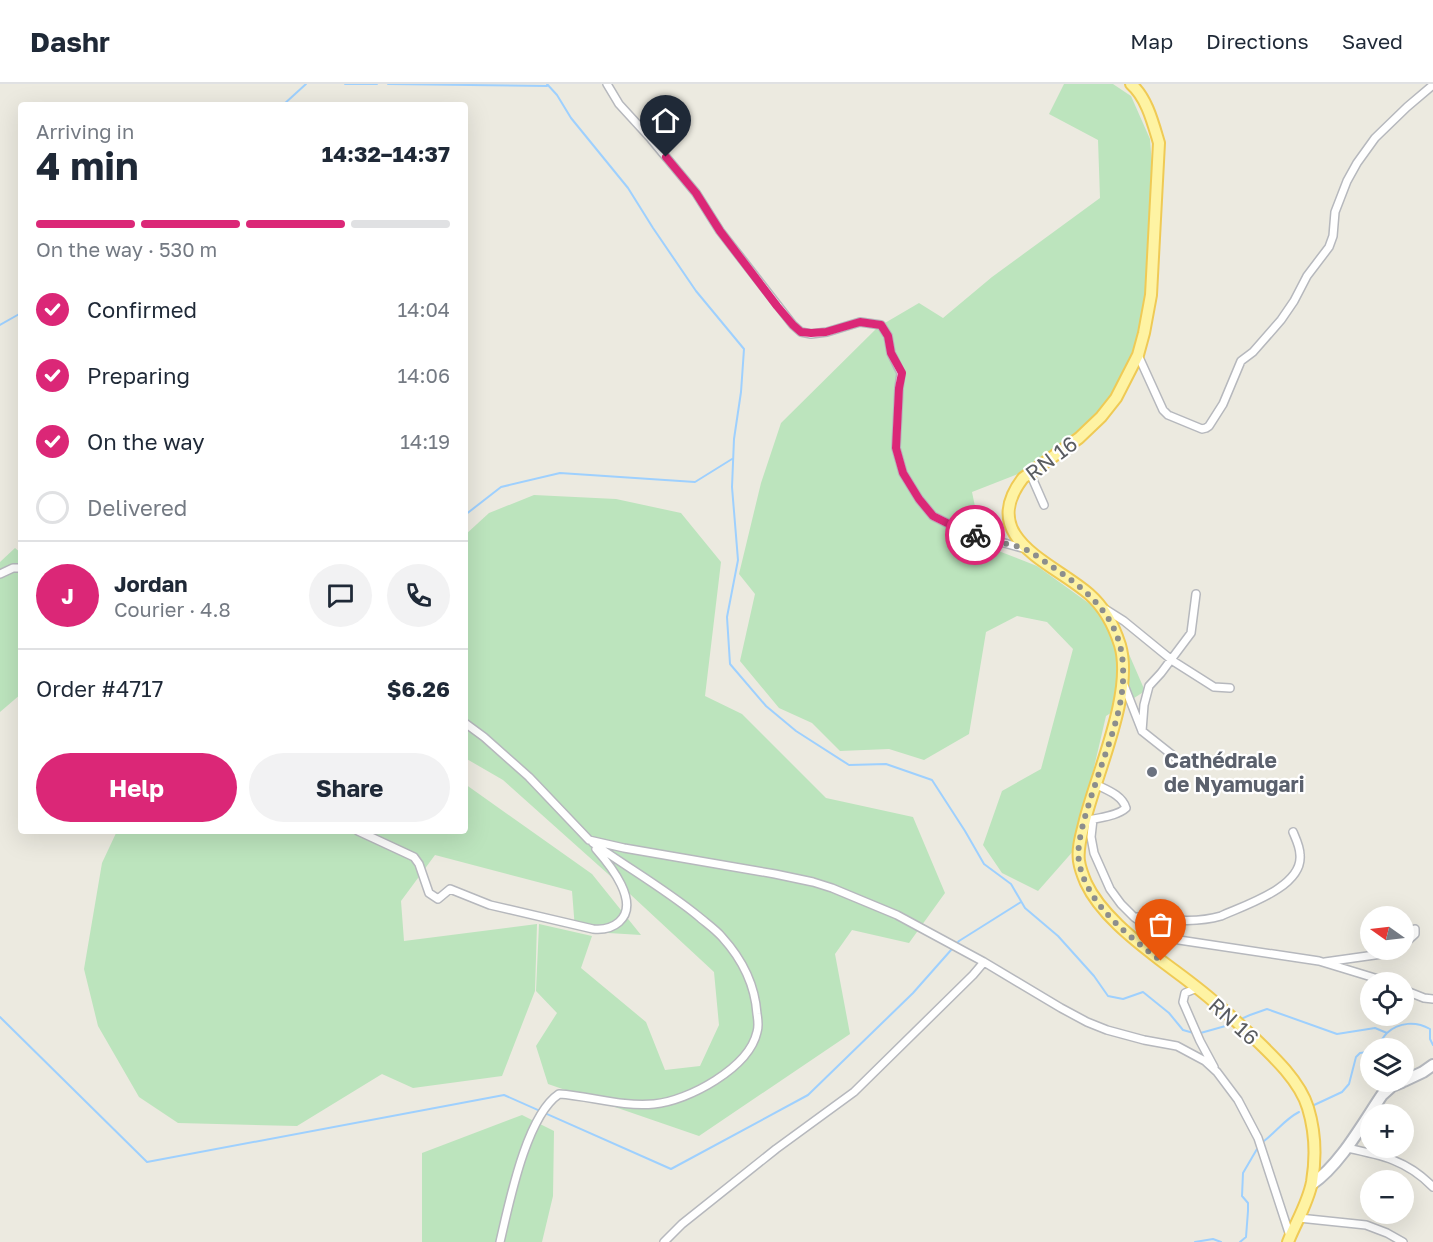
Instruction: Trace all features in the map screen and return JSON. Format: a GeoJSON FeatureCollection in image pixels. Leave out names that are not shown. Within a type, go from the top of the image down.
{"type":"FeatureCollection","features":[{"type":"Feature","properties":{"kind":"main road","name":"RN 16"},"geometry":{"type":"LineString","coordinates":[[1131,84],[1143,101],[1159,143],[1150,295],[1138,355],[1116,398],[1101,417],[1079,438],[1023,478],[1012,496],[1008,512],[1016,538],[1026,549],[1091,596],[1111,623],[1120,646],[1124,666],[1118,711],[1095,784],[1089,820],[1079,844],[1079,861],[1087,884],[1095,899],[1109,915],[1143,947],[1220,1007],[1268,1051],[1293,1078],[1308,1107],[1314,1140],[1312,1184],[1289,1239]]}},
{"type":"Feature","properties":{"kind":"main road"},"geometry":{"type":"LineString","coordinates":[[1414,1076],[1433,1065]]}},
{"type":"Feature","properties":{"kind":"main road"},"geometry":{"type":"LineString","coordinates":[[1312,1184],[1323,1176],[1346,1148],[1385,1092]]}},
{"type":"Feature","properties":{"kind":"street"},"geometry":{"type":"LineString","coordinates":[[607,84],[619,104],[696,193],[720,231],[793,325],[801,332],[811,333],[826,332],[860,322],[881,325],[888,336],[891,353],[902,373],[896,448],[903,473],[933,516],[965,532],[1026,549]]}},
{"type":"Feature","properties":{"kind":"street"},"geometry":{"type":"LineString","coordinates":[[1138,355],[1163,410],[1168,416],[1206,429],[1223,404],[1241,361],[1254,351],[1281,320],[1307,276],[1329,247],[1333,236],[1335,212],[1357,163],[1375,138],[1433,85]]}},
{"type":"Feature","properties":{"kind":"street"},"geometry":{"type":"LineString","coordinates":[[1030,473],[1044,505]]}},
{"type":"Feature","properties":{"kind":"street"},"geometry":{"type":"LineString","coordinates":[[0,574],[18,568]]}},
{"type":"Feature","properties":{"kind":"street"},"geometry":{"type":"LineString","coordinates":[[1142,731],[1144,705],[1149,686],[1191,633],[1196,594]]}},
{"type":"Feature","properties":{"kind":"street"},"geometry":{"type":"LineString","coordinates":[[1101,607],[1124,621],[1171,660],[1214,687],[1230,688]]}},
{"type":"Feature","properties":{"kind":"street"},"geometry":{"type":"LineString","coordinates":[[1123,683],[1142,731],[1176,758]]}},
{"type":"Feature","properties":{"kind":"street"},"geometry":{"type":"LineString","coordinates":[[364,834],[414,857],[419,864],[429,893],[438,899],[450,890],[490,905],[593,929],[603,930],[620,921],[627,908],[623,888],[610,865],[529,777],[468,725]]}},
{"type":"Feature","properties":{"kind":"street"},"geometry":{"type":"LineString","coordinates":[[1095,784],[1120,798],[1125,804],[1124,811],[1089,820],[1094,853],[1110,889],[1134,917],[1156,932],[1179,940],[1323,962],[1360,973]]}},
{"type":"Feature","properties":{"kind":"street"},"geometry":{"type":"LineString","coordinates":[[1134,917],[1192,921],[1213,918],[1278,890],[1295,875],[1299,867],[1300,856],[1293,832]]}},
{"type":"Feature","properties":{"kind":"street"},"geometry":{"type":"LineString","coordinates":[[589,840],[813,882],[840,891],[897,915],[1087,1022],[1107,1030],[1177,1046],[1205,1061],[1238,1100],[1260,1143],[1289,1239]]}},
{"type":"Feature","properties":{"kind":"street"},"geometry":{"type":"LineString","coordinates":[[500,1242],[511,1196],[531,1133],[553,1098],[559,1094],[610,1103],[655,1104],[682,1097],[705,1088],[722,1077],[746,1055],[757,1033],[756,1002],[750,979],[722,938],[676,898],[589,840]]}},
{"type":"Feature","properties":{"kind":"street"},"geometry":{"type":"LineString","coordinates":[[1414,935],[1415,929]]}},
{"type":"Feature","properties":{"kind":"street"},"geometry":{"type":"LineString","coordinates":[[1323,962],[1360,957]]}},
{"type":"Feature","properties":{"kind":"street"},"geometry":{"type":"LineString","coordinates":[[664,1242],[682,1224],[776,1149],[854,1092],[984,962]]}},
{"type":"Feature","properties":{"kind":"street"},"geometry":{"type":"LineString","coordinates":[[1197,988],[1185,993],[1183,1002],[1216,1072]]}},
{"type":"Feature","properties":{"kind":"street"},"geometry":{"type":"LineString","coordinates":[[1414,994],[1433,999]]}},
{"type":"Feature","properties":{"kind":"street"},"geometry":{"type":"LineString","coordinates":[[1346,1148],[1382,1155],[1398,1162],[1415,1170],[1433,1187]]}},
{"type":"Feature","properties":{"kind":"street"},"geometry":{"type":"LineString","coordinates":[[1299,1218],[1366,1225],[1402,1242]]}},
{"type":"Feature","properties":{"kind":"green space"},"geometry":{"type":"Polygon","coordinates":[[[1064,84],[1113,84],[1131,96],[1150,139],[1157,232],[1145,339],[1111,413],[1059,458],[972,492],[983,545],[1037,566],[1115,622],[1145,691],[1106,716],[1075,849],[1038,891],[1002,873],[983,845],[1002,791],[1041,769],[1073,649],[1047,622],[1017,616],[986,632],[969,734],[924,760],[889,749],[840,751],[812,723],[779,708],[740,661],[755,594],[739,574],[761,483],[781,423],[878,327],[919,303],[943,318],[992,277],[1100,198],[1098,140],[1049,114],[1064,84]]]}},
{"type":"Feature","properties":{"kind":"green space"},"geometry":{"type":"Polygon","coordinates":[[[534,495],[616,499],[681,513],[721,562],[705,696],[742,714],[826,798],[913,817],[945,893],[909,943],[852,930],[835,954],[850,1034],[699,1136],[548,1084],[536,1046],[557,1013],[536,991],[539,924],[592,936],[581,968],[646,1022],[665,1070],[700,1066],[719,1025],[714,972],[503,780],[468,760],[468,532],[489,513],[534,495]]]}},
{"type":"Feature","properties":{"kind":"green space"},"geometry":{"type":"Polygon","coordinates":[[[15,548],[18,550],[18,697],[0,712],[0,562],[15,548]]]}},
{"type":"Feature","properties":{"kind":"green space"},"geometry":{"type":"Polygon","coordinates":[[[468,786],[592,874],[641,935],[575,929],[572,891],[435,855],[401,901],[404,941],[537,924],[535,991],[502,1076],[413,1088],[382,1074],[297,1126],[178,1123],[139,1097],[98,1026],[84,969],[102,863],[116,834],[468,834],[468,786]]]}},
{"type":"Feature","properties":{"kind":"green space"},"geometry":{"type":"Polygon","coordinates":[[[522,1115],[554,1131],[553,1196],[542,1242],[422,1242],[422,1153],[522,1115]]]}},
{"type":"Feature","properties":{"kind":"waterway"},"geometry":{"type":"LineString","coordinates":[[286,102],[306,84]]}},
{"type":"Feature","properties":{"kind":"waterway"},"geometry":{"type":"LineString","coordinates":[[345,84],[377,84]]}},
{"type":"Feature","properties":{"kind":"waterway"},"geometry":{"type":"LineString","coordinates":[[388,84],[547,86]]}},
{"type":"Feature","properties":{"kind":"waterway"},"geometry":{"type":"LineString","coordinates":[[547,84],[557,95],[571,118],[628,188],[696,291],[744,349],[734,439],[732,487],[738,560],[727,617],[730,664],[766,706],[796,731],[849,765],[886,764],[932,780],[984,864],[1011,884],[1025,908],[1058,936],[1094,976],[1108,996],[1123,999],[1143,992],[1169,1013],[1183,1030],[1197,1034],[1229,1025]]}},
{"type":"Feature","properties":{"kind":"waterway"},"geometry":{"type":"LineString","coordinates":[[0,325],[18,315]]}},
{"type":"Feature","properties":{"kind":"waterway"},"geometry":{"type":"LineString","coordinates":[[468,513],[501,487],[560,473],[695,482],[732,459]]}},
{"type":"Feature","properties":{"kind":"waterway"},"geometry":{"type":"LineString","coordinates":[[0,1017],[147,1162],[504,1095],[671,1169],[808,1095],[913,993],[959,941],[1021,902]]}},
{"type":"Feature","properties":{"kind":"waterway"},"geometry":{"type":"LineString","coordinates":[[1241,1019],[1267,1009],[1337,1034],[1375,1028],[1387,1033]]}},
{"type":"Feature","properties":{"kind":"waterway"},"geometry":{"type":"LineString","coordinates":[[1383,1038],[1392,1029],[1402,1025],[1419,1025],[1430,1029],[1430,1039],[1433,1045]]}},
{"type":"Feature","properties":{"kind":"waterway"},"geometry":{"type":"LineString","coordinates":[[1312,1106],[1342,1092],[1349,1084],[1356,1057],[1360,1053]]}},
{"type":"Feature","properties":{"kind":"waterway"},"geometry":{"type":"LineString","coordinates":[[1264,1141],[1299,1112]]}},
{"type":"Feature","properties":{"kind":"waterway"},"geometry":{"type":"LineString","coordinates":[[1240,1242],[1246,1237],[1248,1211],[1248,1203],[1242,1196],[1243,1173],[1257,1149]]}},
{"type":"Feature","properties":{"kind":"waterway"},"geometry":{"type":"LineString","coordinates":[[1195,1242],[1213,1239],[1221,1242]]}},
{"type":"Feature","properties":{"kind":"way so far"},"geometry":{"type":"LineString","coordinates":[[975,535],[1026,549],[1091,596],[1111,623],[1120,646],[1124,666],[1123,683],[1118,711],[1079,844],[1079,861],[1095,899],[1143,947],[1161,961]]}},
{"type":"Feature","properties":{"kind":"place","name":"Cathédrale de Nyamugari"},"geometry":{"type":"Point","coordinates":[1152,772]}},
{"type":"Feature","properties":{"kind":"route"},"geometry":{"type":"LineString","coordinates":[[666,157],[696,193],[720,231],[777,306],[801,332],[826,332],[860,322],[881,325],[888,336],[891,353],[897,367],[902,373],[896,448],[903,473],[933,516],[975,535]]}}]}
